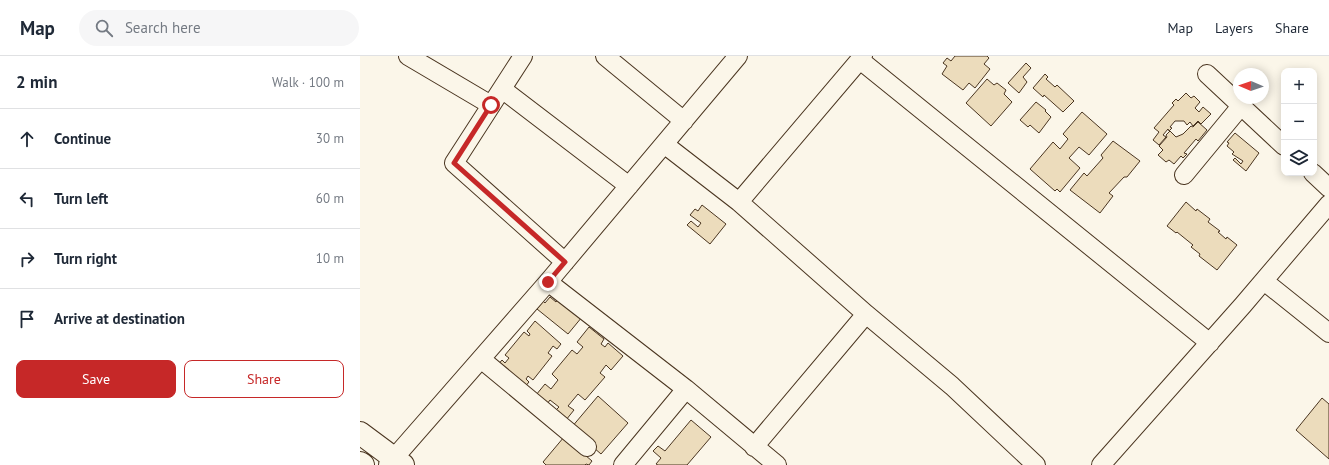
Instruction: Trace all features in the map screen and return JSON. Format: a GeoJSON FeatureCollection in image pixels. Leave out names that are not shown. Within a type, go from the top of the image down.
{"type":"FeatureCollection","features":[{"type":"Feature","properties":{"kind":"main road"},"geometry":{"type":"LineString","coordinates":[[360,433],[395,463]]}},
{"type":"Feature","properties":{"kind":"street"},"geometry":{"type":"LineString","coordinates":[[408,56],[491,105]]}},
{"type":"Feature","properties":{"kind":"street"},"geometry":{"type":"LineString","coordinates":[[523,56],[454,163],[565,262]]}},
{"type":"Feature","properties":{"kind":"street"},"geometry":{"type":"LineString","coordinates":[[605,56],[684,121]]}},
{"type":"Feature","properties":{"kind":"street"},"geometry":{"type":"LineString","coordinates":[[395,463],[481,359],[565,262],[738,56]]}},
{"type":"Feature","properties":{"kind":"street"},"geometry":{"type":"LineString","coordinates":[[740,202],[861,58],[1210,343]]}},
{"type":"Feature","properties":{"kind":"street"},"geometry":{"type":"LineString","coordinates":[[1207,74],[1281,143]]}},
{"type":"Feature","properties":{"kind":"street"},"geometry":{"type":"LineString","coordinates":[[502,89],[629,186]]}},
{"type":"Feature","properties":{"kind":"street"},"geometry":{"type":"LineString","coordinates":[[1184,175],[1241,106]]}},
{"type":"Feature","properties":{"kind":"street"},"geometry":{"type":"LineString","coordinates":[[664,144],[740,202],[866,314],[952,386],[1036,465]]}},
{"type":"Feature","properties":{"kind":"street"},"geometry":{"type":"LineString","coordinates":[[1316,176],[1329,188]]}},
{"type":"Feature","properties":{"kind":"street"},"geometry":{"type":"LineString","coordinates":[[1101,465],[1210,343],[1329,204]]}},
{"type":"Feature","properties":{"kind":"street"},"geometry":{"type":"LineString","coordinates":[[1264,281],[1329,333]]}},
{"type":"Feature","properties":{"kind":"street"},"geometry":{"type":"LineString","coordinates":[[548,282],[686,389],[754,447],[770,463]]}},
{"type":"Feature","properties":{"kind":"street"},"geometry":{"type":"LineString","coordinates":[[754,447],[866,314]]}},
{"type":"Feature","properties":{"kind":"street"},"geometry":{"type":"LineString","coordinates":[[481,359],[588,447]]}},
{"type":"Feature","properties":{"kind":"street"},"geometry":{"type":"LineString","coordinates":[[623,465],[686,389]]}},
{"type":"Feature","properties":{"kind":"building"},"geometry":{"type":"Polygon","coordinates":[[[955,56],[987,56],[989,58],[984,64],[990,69],[975,88],[969,83],[963,90],[942,74],[947,66],[943,63],[947,58],[951,61],[955,56]]]}},
{"type":"Feature","properties":{"kind":"building"},"geometry":{"type":"Polygon","coordinates":[[[1026,63],[1031,68],[1023,77],[1027,82],[1019,93],[1008,83],[1026,63]]]}},
{"type":"Feature","properties":{"kind":"building"},"geometry":{"type":"Polygon","coordinates":[[[1045,74],[1048,77],[1046,79],[1055,87],[1057,85],[1074,101],[1063,112],[1044,95],[1043,97],[1033,88],[1045,74]]]}},
{"type":"Feature","properties":{"kind":"building"},"geometry":{"type":"Polygon","coordinates":[[[987,79],[994,85],[997,83],[1006,90],[1004,94],[1012,102],[991,126],[966,103],[987,79]]]}},
{"type":"Feature","properties":{"kind":"building"},"geometry":{"type":"Polygon","coordinates":[[[1186,93],[1191,98],[1194,96],[1200,102],[1195,108],[1199,112],[1203,107],[1211,114],[1201,124],[1198,121],[1193,126],[1190,122],[1187,125],[1184,121],[1175,121],[1170,127],[1172,128],[1169,131],[1168,129],[1163,135],[1166,137],[1159,145],[1153,140],[1159,132],[1154,128],[1174,105],[1172,103],[1176,99],[1178,101],[1186,93]]]}},
{"type":"Feature","properties":{"kind":"building"},"geometry":{"type":"Polygon","coordinates":[[[1036,102],[1046,110],[1045,111],[1051,117],[1039,133],[1030,125],[1028,127],[1020,120],[1036,102]]]}},
{"type":"Feature","properties":{"kind":"building"},"geometry":{"type":"Polygon","coordinates":[[[1082,112],[1107,134],[1089,155],[1079,147],[1069,158],[1080,168],[1060,192],[1057,189],[1055,191],[1030,169],[1053,142],[1060,149],[1068,139],[1063,134],[1082,112]]]}},
{"type":"Feature","properties":{"kind":"building"},"geometry":{"type":"Polygon","coordinates":[[[1198,122],[1207,130],[1198,141],[1196,139],[1184,153],[1187,154],[1183,158],[1181,156],[1174,164],[1169,160],[1166,162],[1158,155],[1163,150],[1159,146],[1170,131],[1176,137],[1183,134],[1191,126],[1193,127],[1198,122]]]}},
{"type":"Feature","properties":{"kind":"building"},"geometry":{"type":"Polygon","coordinates":[[[1235,133],[1259,153],[1246,171],[1233,160],[1235,158],[1241,164],[1243,161],[1232,154],[1234,152],[1227,146],[1229,143],[1227,142],[1235,133]]]}},
{"type":"Feature","properties":{"kind":"building"},"geometry":{"type":"Polygon","coordinates":[[[1113,141],[1140,161],[1127,177],[1124,177],[1109,193],[1113,196],[1100,213],[1070,190],[1084,173],[1087,176],[1103,158],[1101,155],[1113,141]]]}},
{"type":"Feature","properties":{"kind":"building"},"geometry":{"type":"Polygon","coordinates":[[[1186,202],[1196,211],[1197,209],[1210,219],[1208,222],[1220,231],[1218,232],[1226,239],[1227,237],[1237,245],[1217,270],[1199,256],[1200,254],[1191,247],[1193,245],[1167,226],[1186,202]]]}},
{"type":"Feature","properties":{"kind":"building"},"geometry":{"type":"Polygon","coordinates":[[[702,205],[726,224],[710,244],[687,225],[691,221],[698,227],[701,223],[690,215],[695,209],[698,211],[702,205]]]}},
{"type":"Feature","properties":{"kind":"building"},"geometry":{"type":"Polygon","coordinates":[[[550,297],[556,302],[558,299],[582,317],[568,334],[537,309],[543,301],[545,303],[550,297]]]}},
{"type":"Feature","properties":{"kind":"building"},"geometry":{"type":"Polygon","coordinates":[[[535,321],[561,344],[557,349],[553,346],[548,353],[552,356],[533,380],[528,376],[526,379],[529,382],[523,389],[496,367],[502,360],[505,363],[509,358],[505,355],[524,332],[529,336],[530,334],[527,331],[535,321]]]}},
{"type":"Feature","properties":{"kind":"building"},"geometry":{"type":"Polygon","coordinates":[[[589,327],[604,339],[601,344],[605,347],[608,343],[623,356],[611,370],[606,365],[600,373],[605,377],[585,400],[578,394],[568,406],[574,410],[566,420],[555,411],[559,407],[550,400],[547,404],[536,395],[545,384],[551,389],[558,380],[552,374],[572,350],[577,354],[583,347],[577,342],[589,327]]]}},
{"type":"Feature","properties":{"kind":"building"},"geometry":{"type":"Polygon","coordinates":[[[598,396],[628,423],[601,454],[571,428],[598,396]]]}},
{"type":"Feature","properties":{"kind":"building"},"geometry":{"type":"Polygon","coordinates":[[[1322,398],[1329,404],[1329,459],[1296,430],[1322,398]]]}},
{"type":"Feature","properties":{"kind":"building"},"geometry":{"type":"Polygon","coordinates":[[[691,420],[711,437],[687,465],[656,464],[661,458],[653,451],[658,446],[665,451],[691,420]]]}},
{"type":"Feature","properties":{"kind":"building"},"geometry":{"type":"Polygon","coordinates":[[[564,437],[592,461],[589,465],[546,465],[543,462],[564,437]]]}},
{"type":"Feature","properties":{"kind":"route"},"geometry":{"type":"LineString","coordinates":[[491,105],[454,163],[565,262],[548,282]]}}]}
